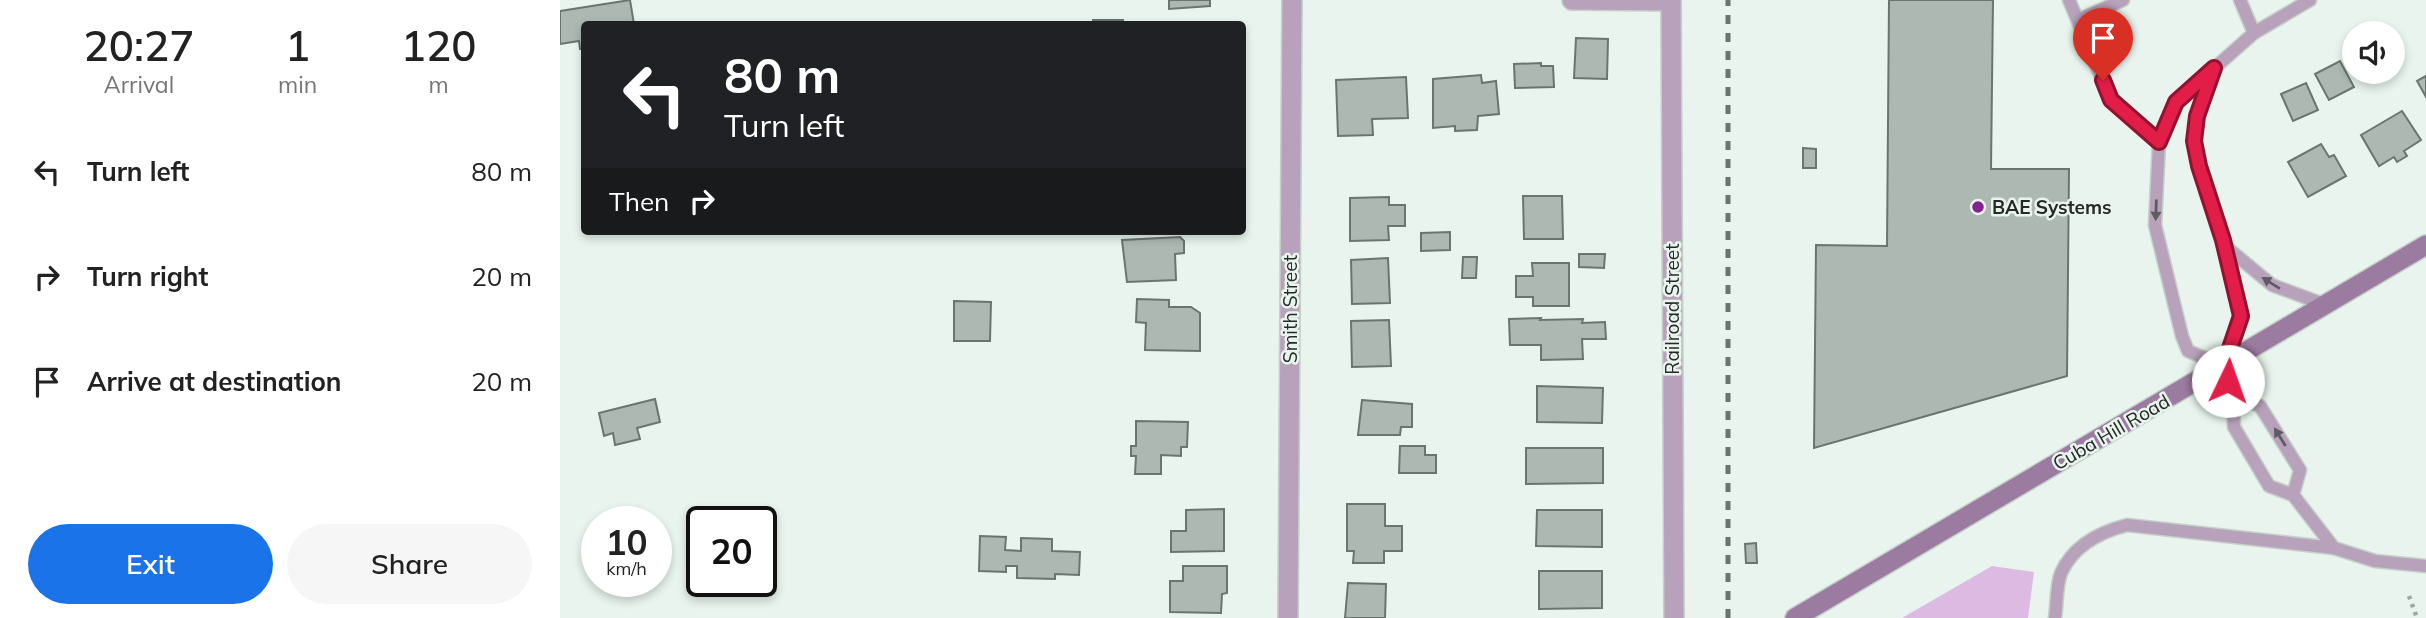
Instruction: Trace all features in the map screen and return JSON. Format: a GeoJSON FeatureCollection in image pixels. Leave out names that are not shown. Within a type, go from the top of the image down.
{"type":"FeatureCollection","features":[{"type":"Feature","properties":{"kind":"main road","name":"Cuba Hill Road"},"geometry":{"type":"LineString","coordinates":[[1795,618],[2426,245]]}},
{"type":"Feature","properties":{"kind":"street","name":"Smith Street"},"geometry":{"type":"LineString","coordinates":[[1288,618],[1292,0]]}},
{"type":"Feature","properties":{"kind":"street"},"geometry":{"type":"LineString","coordinates":[[1572,0],[1671,0]]}},
{"type":"Feature","properties":{"kind":"street","name":"Railroad Street"},"geometry":{"type":"LineString","coordinates":[[1671,0],[1674,618]]}},
{"type":"Feature","properties":{"kind":"lane"},"geometry":{"type":"LineString","coordinates":[[2069,0],[2111,100],[2159,142]]}},
{"type":"Feature","properties":{"kind":"lane"},"geometry":{"type":"LineString","coordinates":[[2078,20],[2123,0]]}},
{"type":"Feature","properties":{"kind":"lane"},"geometry":{"type":"LineString","coordinates":[[2240,0],[2254,33]]}},
{"type":"Feature","properties":{"kind":"lane"},"geometry":{"type":"LineString","coordinates":[[2224,366],[2188,351],[2182,336],[2155,225],[2159,142],[2176,102],[2254,33],[2310,0]]}},
{"type":"Feature","properties":{"kind":"lane"},"geometry":{"type":"LineString","coordinates":[[2214,68],[2197,116],[2194,141],[2199,166],[2225,245],[2241,316],[2224,366],[2233,396],[2234,427],[2269,486],[2293,495],[2334,548]]}},
{"type":"Feature","properties":{"kind":"lane"},"geometry":{"type":"LineString","coordinates":[[2225,245],[2272,285],[2326,305]]}},
{"type":"Feature","properties":{"kind":"lane"},"geometry":{"type":"LineString","coordinates":[[2233,396],[2260,406],[2300,470],[2293,495]]}},
{"type":"Feature","properties":{"kind":"lane"},"geometry":{"type":"LineString","coordinates":[[2055,618],[2061,574],[2079,549],[2102,531],[2127,525],[2334,548],[2375,561],[2426,566]]}},
{"type":"Feature","properties":{"kind":"path"},"geometry":{"type":"LineString","coordinates":[[2409,596],[2417,618]]}},
{"type":"Feature","properties":{"kind":"shaded area"},"geometry":{"type":"Polygon","coordinates":[[[1992,566],[2034,572],[2028,618],[1902,618],[1992,566]]]}},
{"type":"Feature","properties":{"kind":"building"},"geometry":{"type":"Polygon","coordinates":[[[630,0],[634,21],[581,21],[580,49],[579,41],[560,44],[560,11],[630,0]]]}},
{"type":"Feature","properties":{"kind":"building"},"geometry":{"type":"Polygon","coordinates":[[[1169,0],[1210,0],[1210,6],[1169,9],[1169,0]]]}},
{"type":"Feature","properties":{"kind":"building","name":"BAE Systems"},"geometry":{"type":"Polygon","coordinates":[[[1889,0],[1993,0],[1991,169],[2069,169],[2067,376],[1814,448],[1816,245],[1887,246],[1889,0]]]}},
{"type":"Feature","properties":{"kind":"building"},"geometry":{"type":"Polygon","coordinates":[[[1576,38],[1608,39],[1607,79],[1574,78],[1576,38]]]}},
{"type":"Feature","properties":{"kind":"building"},"geometry":{"type":"Polygon","coordinates":[[[2340,61],[2342,84],[2352,84],[2354,87],[2329,100],[2315,74],[2340,61]]]}},
{"type":"Feature","properties":{"kind":"building"},"geometry":{"type":"Polygon","coordinates":[[[1541,63],[1541,66],[1553,66],[1554,87],[1515,88],[1514,64],[1541,63]]]}},
{"type":"Feature","properties":{"kind":"building"},"geometry":{"type":"Polygon","coordinates":[[[1481,75],[1482,83],[1496,81],[1499,114],[1478,116],[1477,130],[1455,131],[1455,126],[1433,128],[1433,79],[1481,75]]]}},
{"type":"Feature","properties":{"kind":"building"},"geometry":{"type":"Polygon","coordinates":[[[2426,76],[2426,97],[2417,81],[2426,76]]]}},
{"type":"Feature","properties":{"kind":"building"},"geometry":{"type":"Polygon","coordinates":[[[1406,77],[1408,118],[1372,119],[1373,135],[1338,136],[1336,80],[1406,77]]]}},
{"type":"Feature","properties":{"kind":"building"},"geometry":{"type":"Polygon","coordinates":[[[2306,83],[2318,110],[2293,121],[2281,94],[2306,83]]]}},
{"type":"Feature","properties":{"kind":"building"},"geometry":{"type":"Polygon","coordinates":[[[2402,111],[2421,140],[2404,151],[2407,156],[2397,162],[2394,157],[2379,166],[2361,135],[2402,111]]]}},
{"type":"Feature","properties":{"kind":"building"},"geometry":{"type":"Polygon","coordinates":[[[2321,144],[2329,157],[2334,155],[2346,176],[2308,197],[2288,162],[2321,144]]]}},
{"type":"Feature","properties":{"kind":"building"},"geometry":{"type":"Polygon","coordinates":[[[1803,148],[1816,149],[1816,168],[1803,168],[1803,148]]]}},
{"type":"Feature","properties":{"kind":"building"},"geometry":{"type":"Polygon","coordinates":[[[1523,196],[1562,196],[1563,239],[1524,239],[1523,196]]]}},
{"type":"Feature","properties":{"kind":"building"},"geometry":{"type":"Polygon","coordinates":[[[1389,197],[1389,205],[1405,205],[1405,226],[1388,226],[1389,240],[1350,241],[1350,198],[1389,197]]]}},
{"type":"Feature","properties":{"kind":"building"},"geometry":{"type":"Polygon","coordinates":[[[1450,232],[1450,250],[1421,251],[1421,233],[1450,232]]]}},
{"type":"Feature","properties":{"kind":"building"},"geometry":{"type":"Polygon","coordinates":[[[1180,237],[1184,241],[1184,253],[1175,254],[1176,280],[1127,282],[1122,240],[1180,237]]]}},
{"type":"Feature","properties":{"kind":"building"},"geometry":{"type":"Polygon","coordinates":[[[1579,254],[1605,254],[1604,268],[1579,267],[1579,254]]]}},
{"type":"Feature","properties":{"kind":"building"},"geometry":{"type":"Polygon","coordinates":[[[1463,257],[1477,257],[1476,278],[1462,278],[1463,257]]]}},
{"type":"Feature","properties":{"kind":"building"},"geometry":{"type":"Polygon","coordinates":[[[1388,258],[1390,303],[1352,304],[1351,260],[1388,258]]]}},
{"type":"Feature","properties":{"kind":"building"},"geometry":{"type":"Polygon","coordinates":[[[1532,263],[1569,263],[1569,306],[1533,306],[1533,297],[1516,297],[1516,276],[1533,276],[1532,263]]]}},
{"type":"Feature","properties":{"kind":"building"},"geometry":{"type":"Polygon","coordinates":[[[1137,299],[1169,300],[1169,307],[1191,307],[1200,313],[1200,351],[1145,350],[1146,323],[1136,322],[1137,299]]]}},
{"type":"Feature","properties":{"kind":"building"},"geometry":{"type":"Polygon","coordinates":[[[954,301],[991,302],[990,341],[954,341],[954,301]]]}},
{"type":"Feature","properties":{"kind":"building"},"geometry":{"type":"Polygon","coordinates":[[[1541,318],[1540,320],[1583,319],[1582,323],[1605,322],[1606,339],[1582,339],[1583,359],[1541,360],[1541,345],[1510,345],[1509,319],[1541,318]]]}},
{"type":"Feature","properties":{"kind":"building"},"geometry":{"type":"Polygon","coordinates":[[[1389,320],[1391,366],[1352,367],[1351,321],[1389,320]]]}},
{"type":"Feature","properties":{"kind":"building"},"geometry":{"type":"Polygon","coordinates":[[[1537,386],[1603,388],[1602,423],[1537,422],[1537,386]]]}},
{"type":"Feature","properties":{"kind":"building"},"geometry":{"type":"Polygon","coordinates":[[[655,399],[660,422],[637,428],[640,439],[615,445],[613,433],[604,436],[599,413],[655,399]]]}},
{"type":"Feature","properties":{"kind":"building"},"geometry":{"type":"Polygon","coordinates":[[[1362,400],[1412,404],[1412,427],[1401,427],[1400,435],[1358,435],[1362,400]]]}},
{"type":"Feature","properties":{"kind":"building"},"geometry":{"type":"Polygon","coordinates":[[[1136,421],[1188,422],[1187,447],[1181,447],[1181,456],[1161,455],[1161,474],[1135,474],[1136,456],[1131,456],[1131,446],[1136,446],[1136,421]]]}},
{"type":"Feature","properties":{"kind":"building"},"geometry":{"type":"Polygon","coordinates":[[[1400,446],[1425,446],[1425,455],[1436,455],[1436,473],[1399,473],[1400,446]]]}},
{"type":"Feature","properties":{"kind":"building"},"geometry":{"type":"Polygon","coordinates":[[[1526,448],[1603,448],[1603,483],[1526,484],[1526,448]]]}},
{"type":"Feature","properties":{"kind":"building"},"geometry":{"type":"Polygon","coordinates":[[[1347,504],[1385,504],[1385,526],[1402,526],[1402,551],[1384,551],[1384,563],[1353,563],[1354,551],[1347,551],[1347,504]]]}},
{"type":"Feature","properties":{"kind":"building"},"geometry":{"type":"Polygon","coordinates":[[[1224,509],[1224,551],[1171,552],[1171,531],[1186,531],[1186,510],[1224,509]]]}},
{"type":"Feature","properties":{"kind":"building"},"geometry":{"type":"Polygon","coordinates":[[[1537,510],[1602,510],[1602,547],[1536,546],[1537,510]]]}},
{"type":"Feature","properties":{"kind":"building"},"geometry":{"type":"Polygon","coordinates":[[[980,536],[1006,537],[1005,550],[1021,551],[1021,538],[1052,539],[1052,551],[1080,552],[1079,575],[1055,574],[1055,579],[1017,578],[1017,566],[1006,566],[1006,572],[979,571],[980,536]]]}},
{"type":"Feature","properties":{"kind":"building"},"geometry":{"type":"Polygon","coordinates":[[[1756,543],[1757,563],[1746,563],[1745,544],[1756,543]]]}},
{"type":"Feature","properties":{"kind":"building"},"geometry":{"type":"Polygon","coordinates":[[[1183,566],[1227,566],[1227,593],[1222,594],[1221,613],[1170,612],[1170,581],[1183,581],[1183,566]]]}},
{"type":"Feature","properties":{"kind":"building"},"geometry":{"type":"Polygon","coordinates":[[[1539,571],[1602,571],[1602,608],[1539,609],[1539,571]]]}},
{"type":"Feature","properties":{"kind":"building"},"geometry":{"type":"Polygon","coordinates":[[[1348,583],[1386,584],[1385,618],[1345,618],[1348,583]]]}},
{"type":"Feature","properties":{"kind":"railway"},"geometry":{"type":"LineString","coordinates":[[1728,0],[1728,618]]}},
{"type":"Feature","properties":{"kind":"place","name":"BAE Systems"},"geometry":{"type":"Point","coordinates":[1978,207]}},
{"type":"Feature","properties":{"kind":"route"},"geometry":{"type":"LineString","coordinates":[[2103,80],[2111,100],[2159,142],[2176,102],[2214,68],[2197,116],[2194,141],[2199,166],[2223,240],[2241,316],[2224,366],[2228,381]]}}]}
